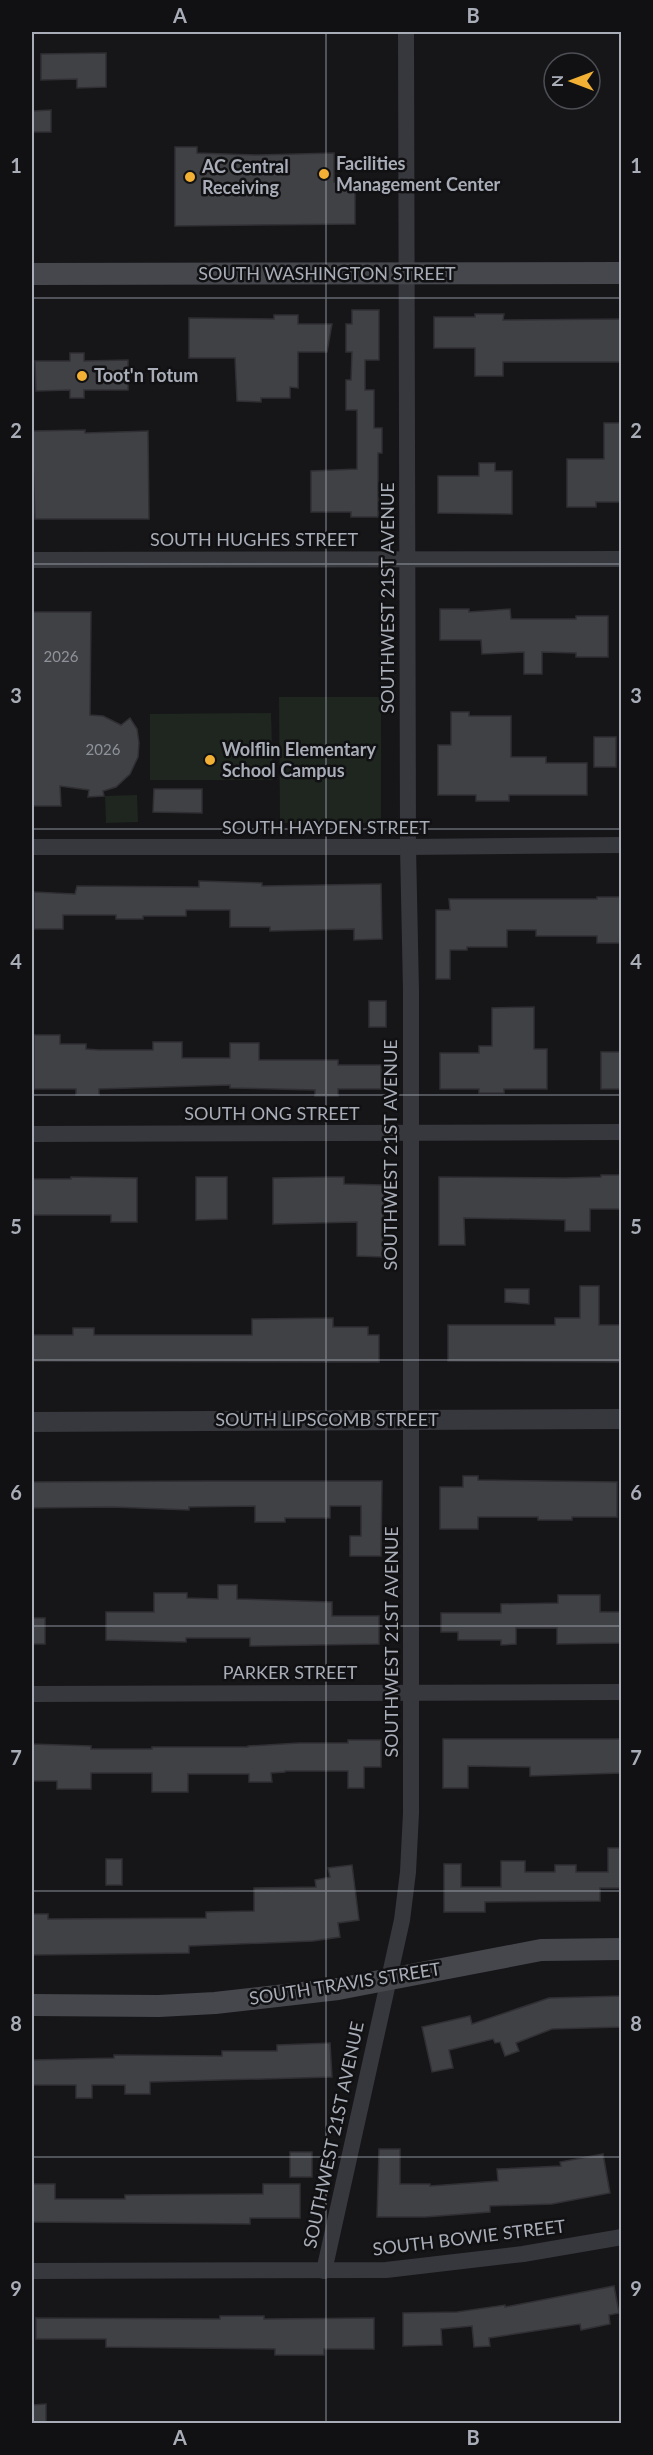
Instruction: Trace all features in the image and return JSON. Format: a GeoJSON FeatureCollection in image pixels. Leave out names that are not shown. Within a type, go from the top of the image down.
{"type":"FeatureCollection","features":[{"type":"Feature","properties":{"kind":"main road","name":"SOUTH WASHINGTON STREET"},"geometry":{"type":"LineString","coordinates":[[32,274],[621,273]]}},
{"type":"Feature","properties":{"kind":"main road","name":"SOUTH TRAVIS STREET"},"geometry":{"type":"LineString","coordinates":[[32,2005],[159,2006],[215,2003],[338,1989],[541,1950],[621,1949]]}},
{"type":"Feature","properties":{"kind":"street","name":"SOUTHWEST 21ST AVENUE"},"geometry":{"type":"LineString","coordinates":[[324,2271],[402,1920],[408,1872],[411,1813],[411,1132],[406,32]]}},
{"type":"Feature","properties":{"kind":"street","name":"SOUTH HUGHES STREET"},"geometry":{"type":"LineString","coordinates":[[32,560],[621,559]]}},
{"type":"Feature","properties":{"kind":"street","name":"SOUTH HAYDEN STREET"},"geometry":{"type":"LineString","coordinates":[[32,847],[408,848],[621,845]]}},
{"type":"Feature","properties":{"kind":"street","name":"SOUTH ONG STREET"},"geometry":{"type":"LineString","coordinates":[[32,1134],[621,1132]]}},
{"type":"Feature","properties":{"kind":"street","name":"SOUTH LIPSCOMB STREET"},"geometry":{"type":"LineString","coordinates":[[32,1422],[621,1419]]}},
{"type":"Feature","properties":{"kind":"street","name":"PARKER STREET"},"geometry":{"type":"LineString","coordinates":[[32,1694],[621,1692]]}},
{"type":"Feature","properties":{"kind":"street","name":"SOUTH BOWIE STREET"},"geometry":{"type":"LineString","coordinates":[[32,2271],[386,2270],[463,2262],[621,2237]]}},
{"type":"Feature","properties":{"kind":"shaded area"},"geometry":{"type":"Polygon","coordinates":[[[279,697],[381,697],[381,823],[280,823],[279,697]]]}},
{"type":"Feature","properties":{"kind":"shaded area"},"geometry":{"type":"Polygon","coordinates":[[[271,713],[273,780],[150,780],[150,714],[271,713]]]}},
{"type":"Feature","properties":{"kind":"shaded area"},"geometry":{"type":"Polygon","coordinates":[[[137,795],[138,822],[106,823],[105,796],[137,795]]]}},
{"type":"Feature","properties":{"kind":"building"},"geometry":{"type":"Polygon","coordinates":[[[106,53],[106,87],[77,88],[77,79],[41,80],[41,54],[106,53]]]}},
{"type":"Feature","properties":{"kind":"building"},"geometry":{"type":"Polygon","coordinates":[[[51,110],[51,132],[33,132],[33,111],[51,110]]]}},
{"type":"Feature","properties":{"kind":"building"},"geometry":{"type":"Polygon","coordinates":[[[175,147],[197,147],[197,153],[257,155],[334,153],[334,182],[355,182],[355,224],[175,226],[175,147]]]}},
{"type":"Feature","properties":{"kind":"building"},"geometry":{"type":"Polygon","coordinates":[[[352,310],[379,310],[379,360],[365,360],[365,390],[374,390],[374,428],[382,428],[382,453],[378,453],[378,517],[351,517],[351,512],[311,512],[311,471],[357,469],[357,410],[346,410],[346,380],[351,380],[352,352],[346,352],[346,324],[352,324],[352,310]]]}},
{"type":"Feature","properties":{"kind":"building"},"geometry":{"type":"Polygon","coordinates":[[[475,314],[504,314],[503,320],[621,319],[621,362],[503,362],[503,376],[475,376],[475,348],[434,348],[434,317],[475,317],[475,314]]]}},
{"type":"Feature","properties":{"kind":"building"},"geometry":{"type":"Polygon","coordinates":[[[274,315],[298,315],[298,324],[332,324],[327,352],[298,352],[298,388],[290,387],[290,398],[261,398],[261,402],[237,401],[235,358],[189,358],[189,318],[274,319],[274,315]]]}},
{"type":"Feature","properties":{"kind":"building","name":"Toot'n Totum"},"geometry":{"type":"Polygon","coordinates":[[[70,353],[84,353],[84,361],[128,360],[128,390],[84,390],[84,398],[70,398],[70,390],[36,391],[35,361],[70,361],[70,353]]]}},
{"type":"Feature","properties":{"kind":"building"},"geometry":{"type":"Polygon","coordinates":[[[604,423],[620,423],[621,502],[596,502],[596,507],[567,507],[567,459],[604,459],[604,423]]]}},
{"type":"Feature","properties":{"kind":"building"},"geometry":{"type":"Polygon","coordinates":[[[85,430],[85,433],[148,431],[149,519],[35,519],[32,431],[85,430]]]}},
{"type":"Feature","properties":{"kind":"building"},"geometry":{"type":"Polygon","coordinates":[[[479,463],[495,463],[495,471],[512,471],[512,514],[438,513],[438,476],[479,476],[479,463]]]}},
{"type":"Feature","properties":{"kind":"building"},"geometry":{"type":"Polygon","coordinates":[[[440,609],[469,609],[469,612],[510,609],[511,619],[576,619],[576,616],[608,616],[608,657],[576,657],[576,653],[542,652],[542,674],[524,674],[524,652],[482,654],[481,640],[440,640],[440,609]]]}},
{"type":"Feature","properties":{"kind":"building"},"geometry":{"type":"Polygon","coordinates":[[[32,612],[91,612],[90,715],[103,716],[121,725],[130,718],[137,729],[138,757],[130,774],[116,787],[103,791],[104,796],[88,797],[89,790],[60,786],[61,806],[32,806],[32,612]]]}},
{"type":"Feature","properties":{"kind":"building"},"geometry":{"type":"Polygon","coordinates":[[[451,712],[469,712],[469,716],[511,716],[511,757],[546,757],[546,763],[587,763],[587,795],[509,795],[509,801],[476,801],[476,795],[438,795],[438,745],[451,745],[451,712]]]}},
{"type":"Feature","properties":{"kind":"building"},"geometry":{"type":"Polygon","coordinates":[[[594,737],[616,737],[616,767],[594,767],[594,737]]]}},
{"type":"Feature","properties":{"kind":"building"},"geometry":{"type":"Polygon","coordinates":[[[154,789],[202,789],[202,813],[153,812],[154,789]]]}},
{"type":"Feature","properties":{"kind":"building"},"geometry":{"type":"Polygon","coordinates":[[[199,881],[262,883],[262,886],[381,884],[382,939],[354,940],[354,929],[270,931],[270,927],[230,927],[230,910],[186,910],[186,916],[143,916],[143,919],[116,919],[116,915],[63,915],[63,929],[34,929],[34,892],[75,894],[77,886],[199,887],[199,881]]]}},
{"type":"Feature","properties":{"kind":"building"},"geometry":{"type":"Polygon","coordinates":[[[597,897],[620,897],[620,943],[597,943],[597,936],[536,936],[536,930],[507,930],[507,947],[467,947],[467,950],[450,950],[450,979],[436,979],[436,910],[450,910],[449,899],[597,899],[597,897]]]}},
{"type":"Feature","properties":{"kind":"building"},"geometry":{"type":"Polygon","coordinates":[[[369,1001],[386,1001],[386,1027],[369,1027],[369,1001]]]}},
{"type":"Feature","properties":{"kind":"building"},"geometry":{"type":"Polygon","coordinates":[[[534,1007],[534,1049],[547,1049],[547,1089],[504,1089],[504,1093],[479,1093],[479,1089],[440,1089],[440,1053],[479,1053],[479,1046],[492,1046],[492,1008],[534,1007]]]}},
{"type":"Feature","properties":{"kind":"building"},"geometry":{"type":"Polygon","coordinates":[[[34,1035],[60,1035],[60,1044],[86,1044],[86,1049],[99,1050],[153,1050],[153,1042],[182,1042],[182,1058],[230,1058],[230,1043],[259,1043],[259,1060],[338,1060],[338,1065],[381,1065],[381,1089],[338,1089],[338,1096],[315,1096],[315,1090],[230,1088],[230,1085],[99,1089],[99,1095],[76,1095],[76,1089],[34,1089],[34,1035]]]}},
{"type":"Feature","properties":{"kind":"building"},"geometry":{"type":"Polygon","coordinates":[[[601,1052],[621,1052],[621,1089],[601,1089],[601,1052]]]}},
{"type":"Feature","properties":{"kind":"building"},"geometry":{"type":"Polygon","coordinates":[[[601,1175],[621,1175],[621,1209],[590,1209],[590,1231],[565,1231],[565,1220],[464,1218],[465,1245],[439,1245],[439,1177],[565,1178],[601,1177],[601,1175]]]}},
{"type":"Feature","properties":{"kind":"building"},"geometry":{"type":"Polygon","coordinates":[[[71,1177],[137,1178],[137,1222],[111,1222],[111,1215],[32,1215],[32,1179],[71,1179],[71,1177]]]}},
{"type":"Feature","properties":{"kind":"building"},"geometry":{"type":"Polygon","coordinates":[[[196,1177],[227,1177],[227,1219],[196,1220],[196,1177]]]}},
{"type":"Feature","properties":{"kind":"building"},"geometry":{"type":"Polygon","coordinates":[[[344,1177],[344,1184],[384,1185],[382,1257],[357,1256],[357,1222],[273,1224],[273,1178],[344,1177]]]}},
{"type":"Feature","properties":{"kind":"building"},"geometry":{"type":"Polygon","coordinates":[[[580,1286],[599,1286],[599,1325],[620,1325],[620,1362],[448,1361],[448,1325],[555,1325],[555,1318],[580,1318],[580,1286]]]}},
{"type":"Feature","properties":{"kind":"building"},"geometry":{"type":"Polygon","coordinates":[[[505,1289],[529,1289],[529,1304],[505,1302],[505,1289]]]}},
{"type":"Feature","properties":{"kind":"building"},"geometry":{"type":"Polygon","coordinates":[[[333,1318],[333,1327],[368,1327],[368,1335],[379,1335],[379,1362],[32,1361],[32,1335],[73,1335],[73,1328],[94,1328],[94,1335],[252,1335],[252,1319],[333,1318]]]}},
{"type":"Feature","properties":{"kind":"building"},"geometry":{"type":"Polygon","coordinates":[[[463,1476],[478,1476],[478,1480],[617,1482],[617,1517],[538,1520],[538,1517],[478,1517],[478,1529],[440,1529],[440,1487],[463,1487],[463,1476]]]}},
{"type":"Feature","properties":{"kind":"building"},"geometry":{"type":"Polygon","coordinates":[[[382,1481],[381,1556],[350,1556],[350,1536],[361,1536],[361,1506],[330,1506],[330,1518],[285,1518],[285,1522],[255,1522],[255,1506],[189,1507],[189,1510],[113,1507],[32,1508],[32,1482],[382,1481]]]}},
{"type":"Feature","properties":{"kind":"building"},"geometry":{"type":"Polygon","coordinates":[[[218,1585],[237,1585],[237,1599],[332,1602],[332,1616],[379,1616],[379,1644],[250,1646],[250,1638],[186,1638],[186,1642],[106,1640],[106,1612],[154,1612],[154,1593],[187,1593],[187,1598],[218,1599],[218,1585]]]}},
{"type":"Feature","properties":{"kind":"building"},"geometry":{"type":"Polygon","coordinates":[[[558,1595],[600,1595],[600,1612],[621,1612],[621,1643],[557,1644],[557,1628],[516,1628],[516,1644],[501,1645],[501,1640],[458,1640],[458,1632],[441,1632],[441,1613],[501,1613],[501,1604],[558,1603],[558,1595]]]}},
{"type":"Feature","properties":{"kind":"building"},"geometry":{"type":"Polygon","coordinates":[[[32,1618],[45,1618],[45,1644],[32,1644],[32,1618]]]}},
{"type":"Feature","properties":{"kind":"building"},"geometry":{"type":"Polygon","coordinates":[[[443,1739],[621,1739],[621,1773],[530,1776],[530,1767],[468,1766],[468,1788],[443,1788],[443,1739]]]}},
{"type":"Feature","properties":{"kind":"building"},"geometry":{"type":"Polygon","coordinates":[[[348,1740],[381,1740],[381,1767],[364,1767],[364,1788],[348,1788],[348,1771],[271,1773],[272,1782],[249,1782],[249,1774],[188,1774],[188,1792],[152,1792],[152,1773],[91,1773],[91,1789],[57,1789],[57,1781],[32,1781],[32,1744],[91,1746],[91,1749],[152,1749],[152,1747],[248,1747],[299,1743],[348,1743],[348,1740]]]}},
{"type":"Feature","properties":{"kind":"building"},"geometry":{"type":"Polygon","coordinates":[[[608,1848],[621,1848],[621,1888],[600,1888],[600,1901],[485,1902],[485,1912],[444,1912],[444,1864],[461,1864],[461,1887],[501,1887],[501,1861],[525,1861],[525,1872],[555,1872],[555,1865],[576,1865],[576,1872],[608,1872],[608,1848]]]}},
{"type":"Feature","properties":{"kind":"building"},"geometry":{"type":"Polygon","coordinates":[[[106,1859],[122,1859],[122,1885],[106,1885],[106,1859]]]}},
{"type":"Feature","properties":{"kind":"building"},"geometry":{"type":"Polygon","coordinates":[[[352,1865],[359,1920],[338,1923],[340,1937],[313,1941],[189,1946],[189,1953],[32,1955],[32,1914],[48,1914],[48,1919],[206,1918],[206,1912],[254,1911],[254,1888],[316,1887],[315,1880],[330,1877],[328,1868],[352,1865]]]}},
{"type":"Feature","properties":{"kind":"building"},"geometry":{"type":"Polygon","coordinates":[[[621,1996],[621,2027],[552,2029],[516,2043],[519,2051],[505,2056],[500,2042],[495,2043],[493,2039],[449,2050],[453,2068],[432,2072],[422,2027],[470,2016],[472,2024],[549,1998],[621,1996]]]}},
{"type":"Feature","properties":{"kind":"building"},"geometry":{"type":"Polygon","coordinates":[[[330,2043],[332,2077],[150,2082],[150,2094],[125,2094],[125,2085],[92,2085],[92,2098],[76,2098],[76,2085],[32,2085],[32,2060],[114,2058],[114,2055],[222,2056],[222,2051],[277,2051],[277,2045],[330,2043]]]}},
{"type":"Feature","properties":{"kind":"building"},"geometry":{"type":"Polygon","coordinates":[[[379,2149],[400,2149],[400,2184],[430,2184],[430,2186],[498,2181],[497,2169],[561,2166],[560,2162],[603,2154],[610,2193],[552,2204],[490,2206],[490,2212],[425,2217],[377,2217],[379,2149]]]}},
{"type":"Feature","properties":{"kind":"building"},"geometry":{"type":"Polygon","coordinates":[[[290,2152],[312,2152],[312,2177],[290,2177],[290,2152]]]}},
{"type":"Feature","properties":{"kind":"building"},"geometry":{"type":"Polygon","coordinates":[[[32,2184],[55,2184],[55,2199],[125,2199],[125,2195],[263,2194],[263,2184],[300,2184],[300,2218],[250,2218],[250,2224],[32,2222],[32,2184]]]}},
{"type":"Feature","properties":{"kind":"building"},"geometry":{"type":"Polygon","coordinates":[[[614,2286],[619,2313],[609,2315],[610,2324],[581,2330],[580,2324],[489,2338],[490,2346],[474,2347],[472,2326],[441,2329],[442,2345],[403,2346],[403,2313],[457,2312],[505,2305],[505,2307],[614,2286]]]}},
{"type":"Feature","properties":{"kind":"building"},"geometry":{"type":"Polygon","coordinates":[[[220,2316],[264,2316],[264,2319],[374,2318],[374,2349],[324,2349],[324,2355],[275,2355],[275,2349],[106,2347],[106,2339],[36,2339],[36,2318],[220,2319],[220,2316]]]}},
{"type":"Feature","properties":{"kind":"building"},"geometry":{"type":"Polygon","coordinates":[[[46,2404],[46,2424],[32,2424],[32,2405],[46,2404]]]}},
{"type":"Feature","properties":{"kind":"place","name":"Facilities Management Center"},"geometry":{"type":"Point","coordinates":[324,174]}},
{"type":"Feature","properties":{"kind":"place","name":"AC Central Receiving"},"geometry":{"type":"Point","coordinates":[190,177]}},
{"type":"Feature","properties":{"kind":"place","name":"Toot'n Totum"},"geometry":{"type":"Point","coordinates":[82,376]}},
{"type":"Feature","properties":{"kind":"place","name":"Wolflin Elementary School Campus"},"geometry":{"type":"Point","coordinates":[210,760]}}]}
